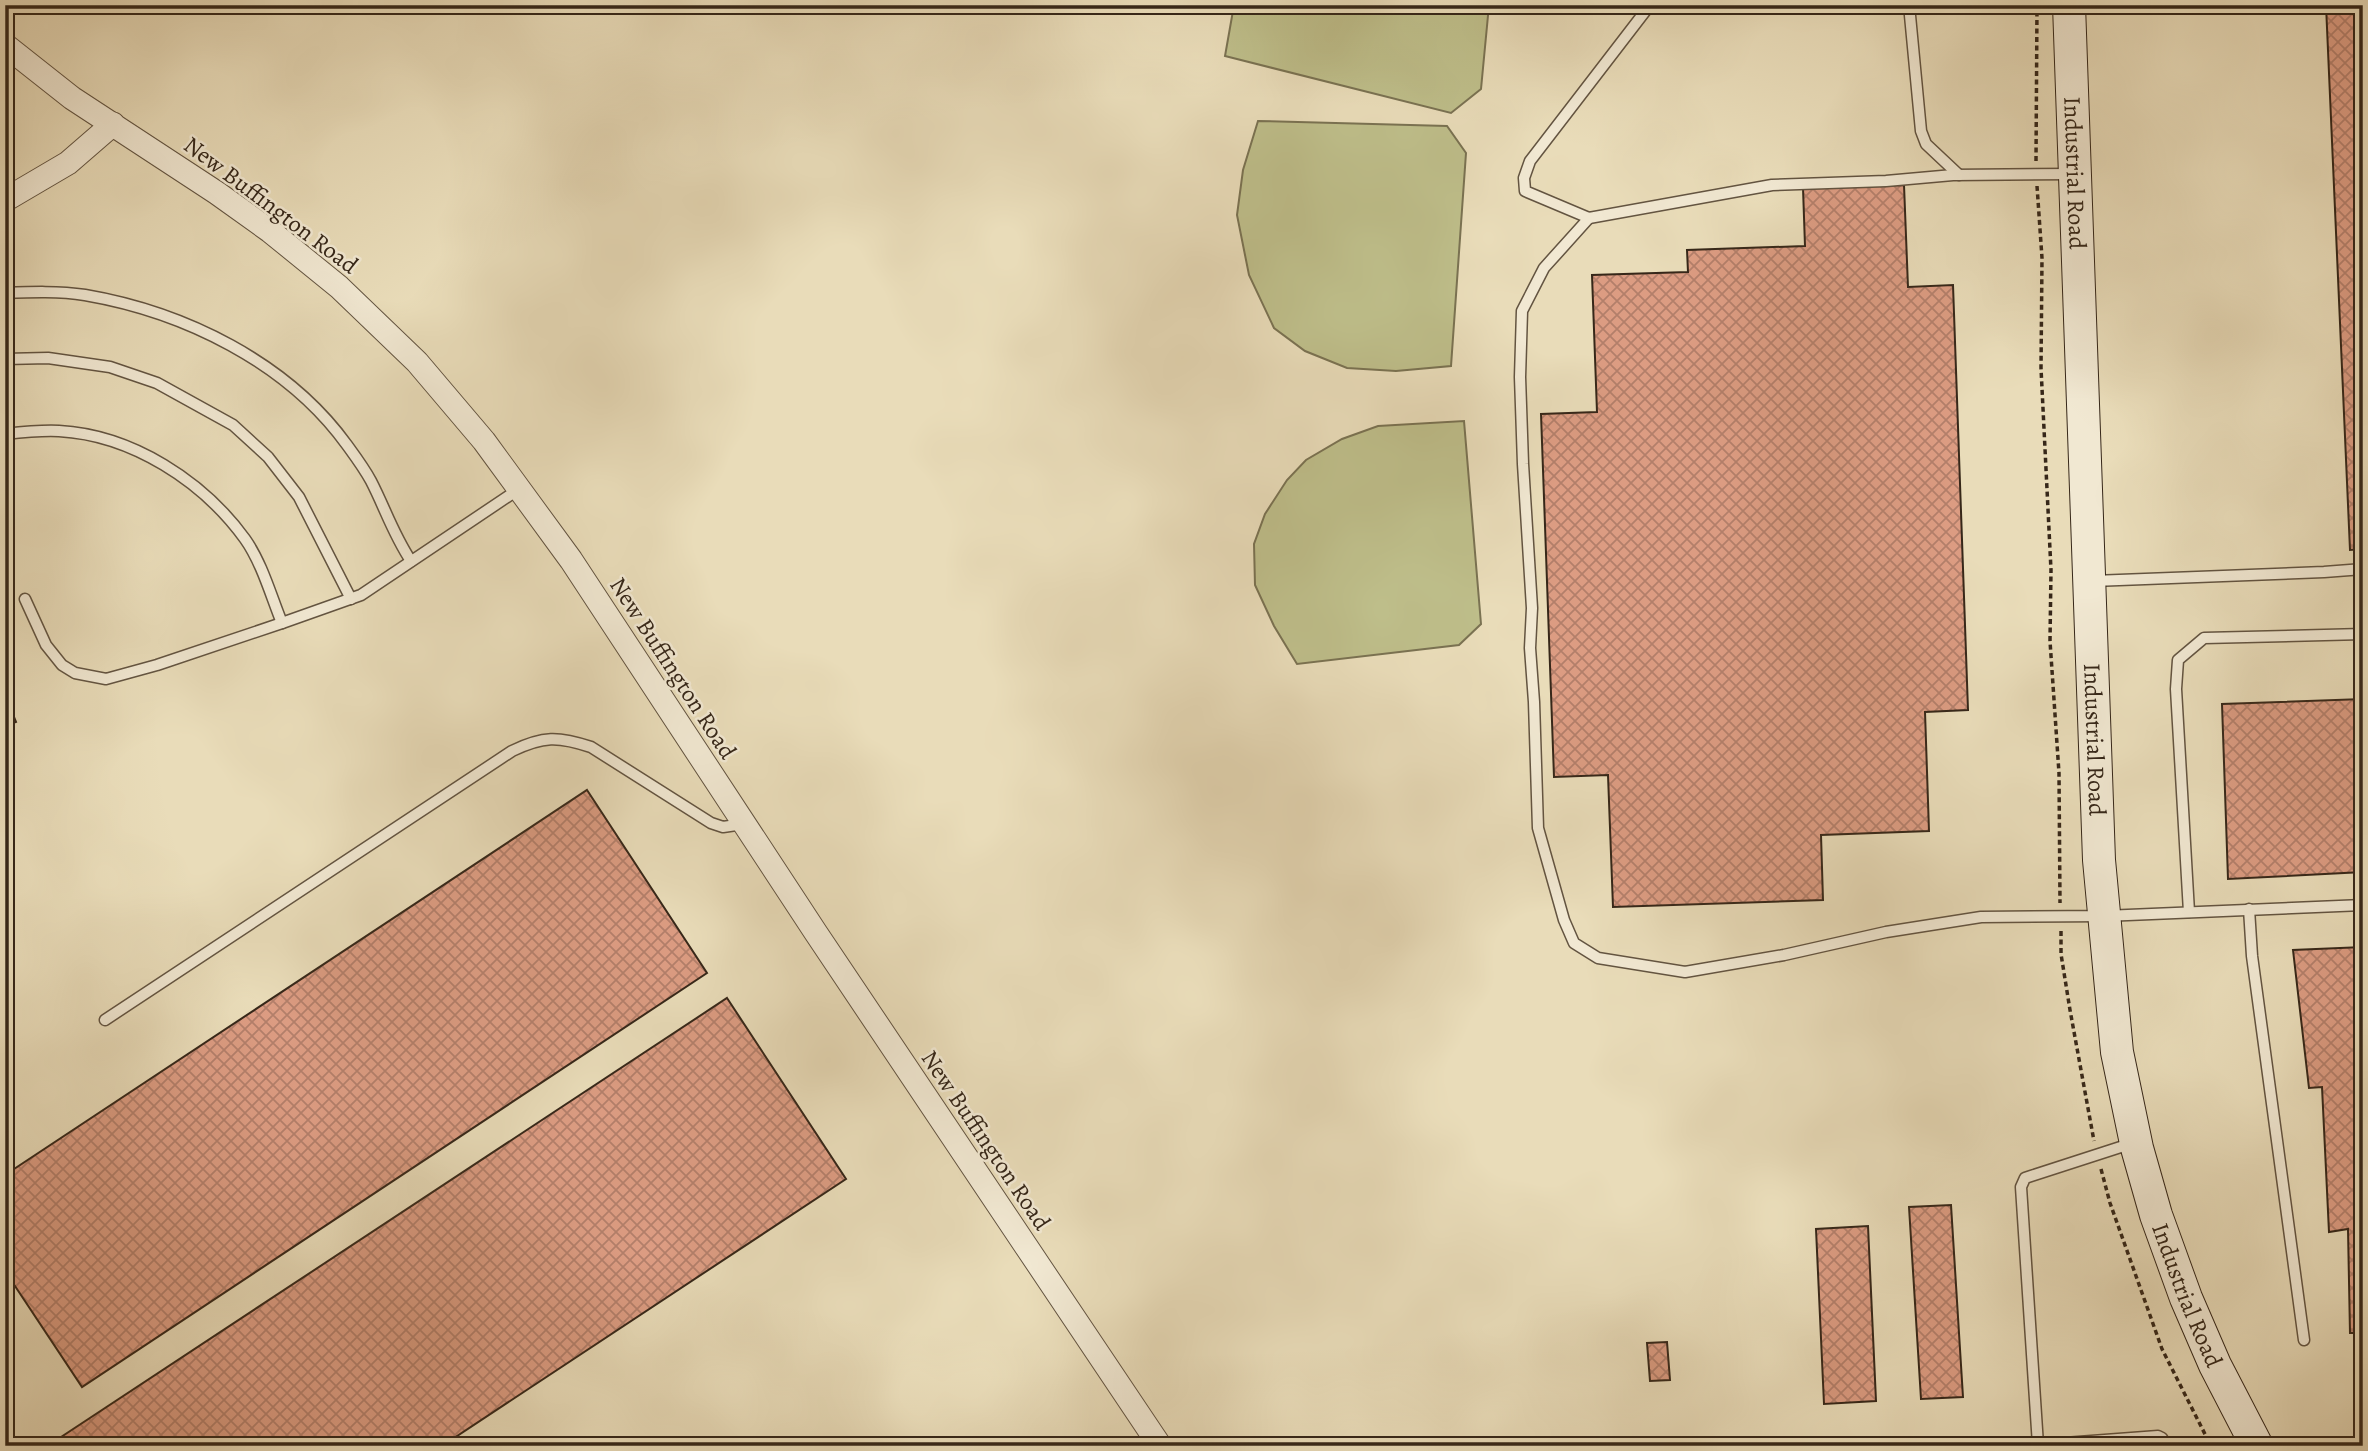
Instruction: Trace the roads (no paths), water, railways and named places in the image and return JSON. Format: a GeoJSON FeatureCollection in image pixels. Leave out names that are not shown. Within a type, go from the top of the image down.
{"type":"FeatureCollection","features":[{"type":"Feature","properties":{"kind":"main road","name":"Industrial Road"},"geometry":{"type":"LineString","coordinates":[[2069,5],[2099,860],[2117,1052],[2135,1143],[2186,1298],[2215,1365],[2257,1446]]}},
{"type":"Feature","properties":{"kind":"street","name":"New Buffington Road"},"geometry":{"type":"LineString","coordinates":[[5,45],[72,98],[228,200],[339,287],[417,362],[484,441],[571,560],[1160,1446]]}},
{"type":"Feature","properties":{"kind":"street"},"geometry":{"type":"LineString","coordinates":[[5,200],[68,163],[113,124]]}},
{"type":"Feature","properties":{"kind":"lane"},"geometry":{"type":"LineString","coordinates":[[1650,5],[1530,161],[1524,178],[1525,191],[1589,218],[1772,185],[1959,175],[2076,174]]}},
{"type":"Feature","properties":{"kind":"lane"},"geometry":{"type":"LineString","coordinates":[[1909,5],[1921,131],[1926,144],[1959,175]]}},
{"type":"Feature","properties":{"kind":"lane"},"geometry":{"type":"LineString","coordinates":[[1589,218],[1544,268],[1522,311],[1520,377],[1532,608],[1530,648],[1538,828],[1564,920],[1574,943],[1598,958],[1685,972],[1784,955],[1886,932],[1981,917],[2363,905]]}},
{"type":"Feature","properties":{"kind":"lane"},"geometry":{"type":"LineString","coordinates":[[5,293],[83,295],[124,303],[165,315],[207,332],[250,357],[318,411],[346,443],[370,480],[396,538],[411,561]]}},
{"type":"Feature","properties":{"kind":"lane"},"geometry":{"type":"LineString","coordinates":[[5,359],[48,358],[110,367],[157,383],[233,425],[268,457],[299,498],[351,599]]}},
{"type":"Feature","properties":{"kind":"lane"},"geometry":{"type":"LineString","coordinates":[[5,434],[60,431],[93,437],[129,449],[188,480],[222,510],[247,541],[282,623]]}},
{"type":"Feature","properties":{"kind":"lane"},"geometry":{"type":"LineString","coordinates":[[25,599],[46,645],[62,666],[75,673],[106,679],[157,665],[361,595],[519,489]]}},
{"type":"Feature","properties":{"kind":"lane"},"geometry":{"type":"LineString","coordinates":[[2090,581],[2363,569]]}},
{"type":"Feature","properties":{"kind":"lane"},"geometry":{"type":"LineString","coordinates":[[2189,912],[2176,689],[2178,660],[2204,638],[2363,634]]}},
{"type":"Feature","properties":{"kind":"lane"},"geometry":{"type":"LineString","coordinates":[[105,1020],[512,751],[532,741],[569,739],[591,747],[711,823],[723,827],[744,823]]}},
{"type":"Feature","properties":{"kind":"lane"},"geometry":{"type":"LineString","coordinates":[[2249,909],[2254,970],[2304,1340]]}},
{"type":"Feature","properties":{"kind":"lane"},"geometry":{"type":"LineString","coordinates":[[2135,1143],[2025,1178],[2021,1188],[2038,1445],[2158,1436],[2166,1446]]}}]}
